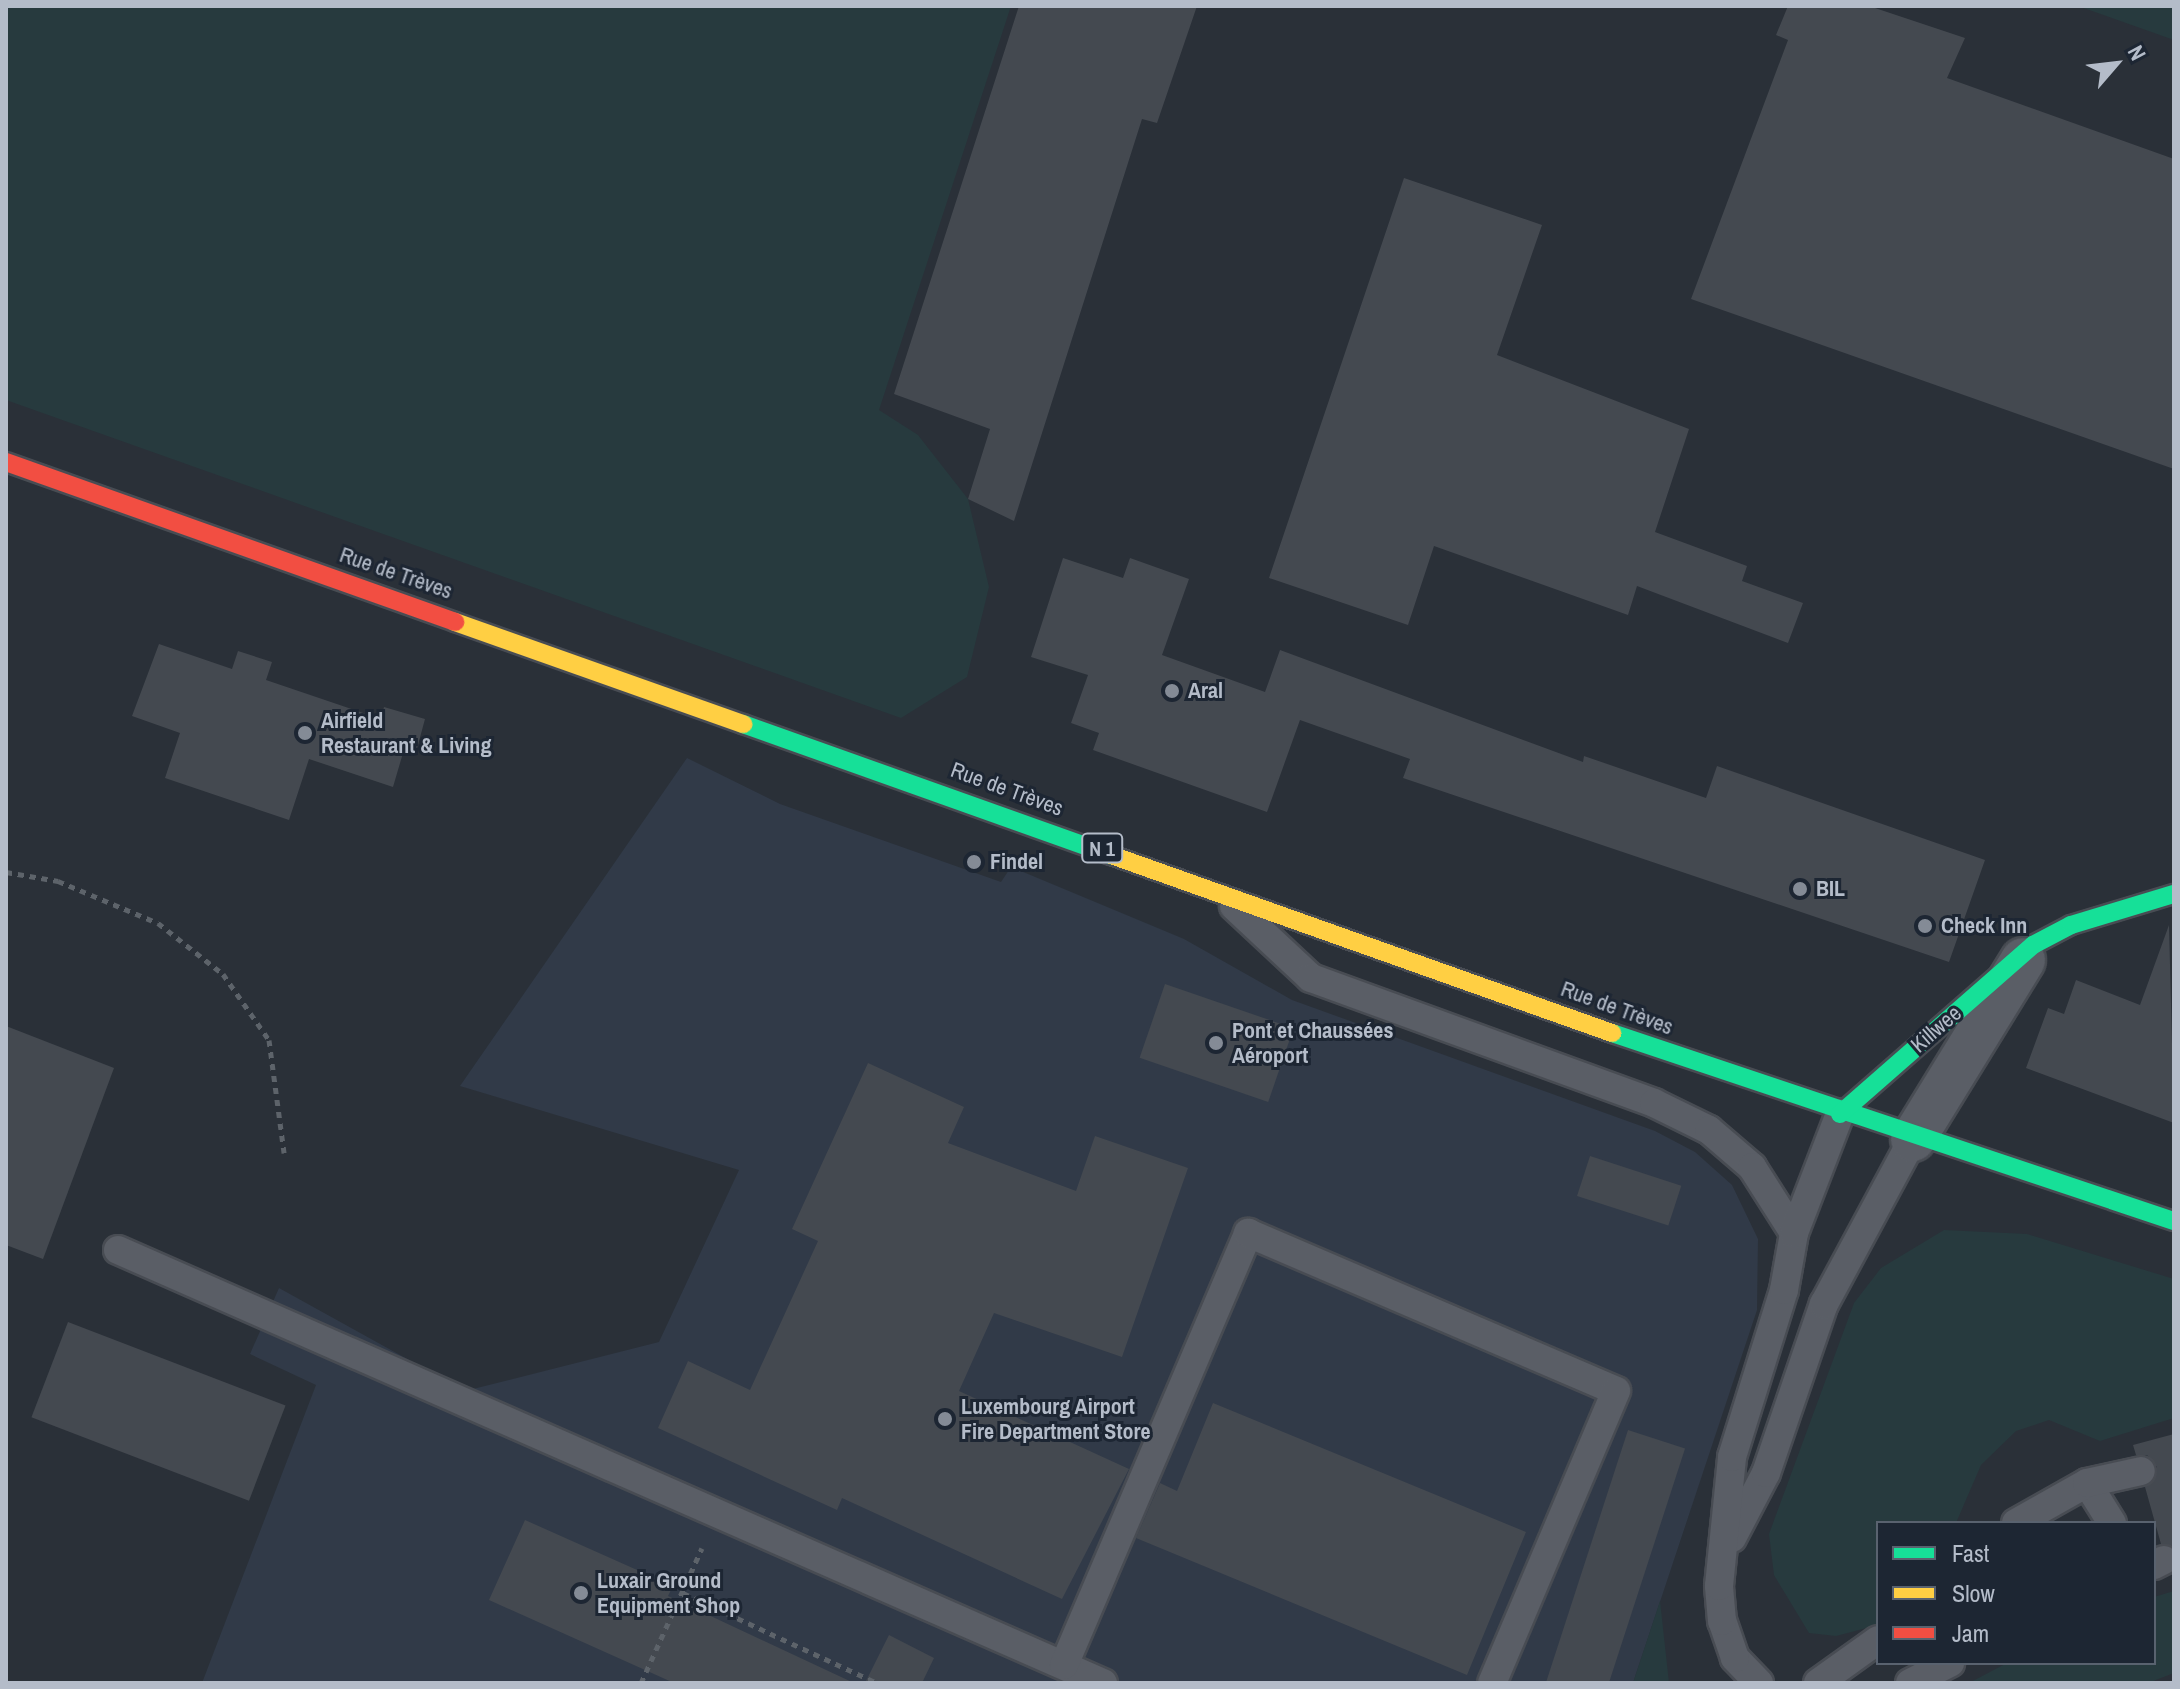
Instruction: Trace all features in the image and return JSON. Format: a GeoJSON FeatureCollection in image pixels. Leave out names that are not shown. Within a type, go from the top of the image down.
{"type":"FeatureCollection","features":[{"type":"Feature","properties":{"kind":"main road","name":"N 1"},"geometry":{"type":"LineString","coordinates":[[6,448],[31,470]]}},
{"type":"Feature","properties":{"kind":"main road","name":"Rue de Trèves"},"geometry":{"type":"LineString","coordinates":[[6,462],[1216,889],[1840,1114],[2174,1221]]}},
{"type":"Feature","properties":{"kind":"main road","name":"Killwee"},"geometry":{"type":"LineString","coordinates":[[1840,1114],[2033,945],[2071,925],[2174,894]]}},
{"type":"Feature","properties":{"kind":"street","name":"Killwee"},"geometry":{"type":"LineString","coordinates":[[1913,1139],[2033,945]]}},
{"type":"Feature","properties":{"kind":"lane"},"geometry":{"type":"LineString","coordinates":[[1216,889],[1311,978],[1654,1103],[1709,1130],[1752,1167],[1794,1233]]}},
{"type":"Feature","properties":{"kind":"lane"},"geometry":{"type":"LineString","coordinates":[[1759,1683],[1735,1658],[1722,1621],[1732,1457],[1784,1290],[1794,1233],[1840,1114]]}},
{"type":"Feature","properties":{"kind":"lane"},"geometry":{"type":"LineString","coordinates":[[1726,1550],[1766,1473],[1824,1304],[1913,1139]]}},
{"type":"Feature","properties":{"kind":"lane"},"geometry":{"type":"LineString","coordinates":[[1064,1665],[1248,1233],[1616,1391],[1492,1683]]}},
{"type":"Feature","properties":{"kind":"lane"},"geometry":{"type":"LineString","coordinates":[[118,1250],[1103,1683]]}},
{"type":"Feature","properties":{"kind":"lane"},"geometry":{"type":"LineString","coordinates":[[2020,1521],[2087,1483],[2141,1471]]}},
{"type":"Feature","properties":{"kind":"lane"},"geometry":{"type":"LineString","coordinates":[[2087,1483],[2111,1521]]}},
{"type":"Feature","properties":{"kind":"lane"},"geometry":{"type":"LineString","coordinates":[[1818,1683],[1876,1641]]}},
{"type":"Feature","properties":{"kind":"lane"},"geometry":{"type":"LineString","coordinates":[[1910,1683],[1946,1665]]}},
{"type":"Feature","properties":{"kind":"path"},"geometry":{"type":"LineString","coordinates":[[6,872],[58,881],[158,923],[223,974],[269,1040],[284,1153]]}},
{"type":"Feature","properties":{"kind":"path"},"geometry":{"type":"LineString","coordinates":[[641,1683],[716,1514]]}},
{"type":"Feature","properties":{"kind":"path"},"geometry":{"type":"LineString","coordinates":[[683,1593],[877,1683]]}},
{"type":"Feature","properties":{"kind":"shaded area"},"geometry":{"type":"Polygon","coordinates":[[[687,758],[780,804],[1001,882],[1011,867],[1184,939],[1292,1000],[1655,1131],[1695,1152],[1732,1185],[1758,1239],[1757,1310],[1633,1683],[202,1683],[316,1385],[250,1354],[279,1288],[465,1391],[659,1342],[739,1170],[460,1086],[687,758]]]}},
{"type":"Feature","properties":{"kind":"green space"},"geometry":{"type":"Polygon","coordinates":[[[6,6],[1011,6],[879,410],[918,435],[968,499],[989,587],[967,677],[901,718],[6,400],[6,6]]]}},
{"type":"Feature","properties":{"kind":"green space"},"geometry":{"type":"Polygon","coordinates":[[[2078,6],[2174,6],[2174,40],[2078,6]]]}},
{"type":"Feature","properties":{"kind":"green space"},"geometry":{"type":"Polygon","coordinates":[[[1944,1230],[2027,1234],[2174,1279],[2174,1418],[2100,1441],[2049,1420],[2016,1431],[1981,1465],[1957,1521],[1876,1521],[1876,1626],[1836,1636],[1809,1633],[1774,1575],[1769,1534],[1854,1303],[1881,1268],[1944,1230]]]}},
{"type":"Feature","properties":{"kind":"green space"},"geometry":{"type":"Polygon","coordinates":[[[2174,1591],[2174,1673],[2148,1683],[1969,1683],[2003,1665],[2156,1665],[2156,1596],[2174,1591]]]}},
{"type":"Feature","properties":{"kind":"green space"},"geometry":{"type":"Polygon","coordinates":[[[1660,1601],[1669,1683],[1633,1683],[1660,1601]]]}},
{"type":"Feature","properties":{"kind":"building"},"geometry":{"type":"Polygon","coordinates":[[[1019,6],[1197,6],[1157,123],[1142,119],[1014,521],[968,499],[990,429],[894,394],[1019,6]]]}},
{"type":"Feature","properties":{"kind":"building"},"geometry":{"type":"Polygon","coordinates":[[[1788,6],[1869,6],[1965,38],[1947,78],[2174,159],[2174,469],[1691,299],[1788,40],[1776,35],[1788,6]]]}},
{"type":"Feature","properties":{"kind":"building"},"geometry":{"type":"Polygon","coordinates":[[[1404,178],[1542,225],[1497,355],[1689,429],[1655,532],[1747,566],[1742,581],[1803,603],[1788,643],[1637,586],[1628,615],[1434,546],[1408,625],[1269,578],[1404,178]]]}},
{"type":"Feature","properties":{"kind":"building"},"geometry":{"type":"Polygon","coordinates":[[[1063,558],[1123,578],[1130,558],[1189,579],[1162,655],[1265,692],[1280,650],[1583,762],[1584,756],[1706,798],[1717,766],[1985,860],[1949,962],[1403,778],[1410,759],[1300,720],[1267,812],[1093,750],[1099,733],[1071,723],[1088,675],[1031,657],[1063,558]]]}},
{"type":"Feature","properties":{"kind":"building","name":"Airfield Restaurant & Living"},"geometry":{"type":"Polygon","coordinates":[[[159,644],[232,669],[238,651],[272,662],[266,680],[381,719],[384,707],[425,719],[415,756],[403,753],[393,787],[309,759],[289,820],[165,778],[180,733],[132,716],[159,644]]]}},
{"type":"Feature","properties":{"kind":"building"},"geometry":{"type":"Polygon","coordinates":[[[2169,925],[2174,1123],[2026,1068],[2048,1008],[2064,1014],[2076,980],[2140,1005],[2169,925]]]}},
{"type":"Feature","properties":{"kind":"building","name":"Pont et Chaussées Aéroport"},"geometry":{"type":"Polygon","coordinates":[[[1165,984],[1294,1028],[1268,1102],[1140,1058],[1165,984]]]}},
{"type":"Feature","properties":{"kind":"building"},"geometry":{"type":"Polygon","coordinates":[[[6,1026],[114,1068],[43,1259],[6,1245],[6,1026]]]}},
{"type":"Feature","properties":{"kind":"building"},"geometry":{"type":"Polygon","coordinates":[[[868,1063],[964,1107],[948,1143],[1076,1191],[1095,1136],[1188,1168],[1122,1357],[994,1313],[959,1391],[1129,1469],[1062,1599],[842,1498],[837,1510],[658,1428],[688,1361],[750,1390],[818,1241],[792,1229],[868,1063]]]}},
{"type":"Feature","properties":{"kind":"building"},"geometry":{"type":"Polygon","coordinates":[[[1590,1156],[1681,1186],[1668,1226],[1577,1196],[1590,1156]]]}},
{"type":"Feature","properties":{"kind":"building"},"geometry":{"type":"Polygon","coordinates":[[[68,1322],[286,1405],[249,1501],[31,1417],[68,1322]]]}},
{"type":"Feature","properties":{"kind":"building"},"geometry":{"type":"Polygon","coordinates":[[[1213,1403],[1526,1532],[1467,1675],[1136,1538],[1160,1483],[1177,1491],[1213,1403]]]}},
{"type":"Feature","properties":{"kind":"building"},"geometry":{"type":"Polygon","coordinates":[[[1628,1430],[1685,1449],[1609,1683],[1546,1683],[1628,1430]]]}},
{"type":"Feature","properties":{"kind":"building"},"geometry":{"type":"Polygon","coordinates":[[[2174,1434],[2174,1546],[2161,1544],[2145,1487],[2157,1467],[2147,1455],[2136,1455],[2133,1445],[2174,1434]]]}},
{"type":"Feature","properties":{"kind":"building","name":"Luxair Ground Equipment Shop"},"geometry":{"type":"Polygon","coordinates":[[[525,1520],[673,1586],[668,1596],[854,1683],[674,1683],[489,1600],[525,1520]]]}},
{"type":"Feature","properties":{"kind":"building"},"geometry":{"type":"Polygon","coordinates":[[[889,1635],[934,1658],[922,1683],[865,1683],[889,1635]]]}},
{"type":"Feature","properties":{"kind":"traffic: fast"},"geometry":{"type":"LineString","coordinates":[[743,724],[1111,855]]}},
{"type":"Feature","properties":{"kind":"traffic: fast"},"geometry":{"type":"LineString","coordinates":[[1840,1114],[2033,945],[2071,925],[2174,894]]}},
{"type":"Feature","properties":{"kind":"traffic: fast"},"geometry":{"type":"LineString","coordinates":[[1612,1033],[2174,1221]]}},
{"type":"Feature","properties":{"kind":"traffic: slow"},"geometry":{"type":"LineString","coordinates":[[455,622],[743,724]]}},
{"type":"Feature","properties":{"kind":"traffic: slow"},"geometry":{"type":"LineString","coordinates":[[1111,855],[1612,1033]]}},
{"type":"Feature","properties":{"kind":"traffic: jam"},"geometry":{"type":"LineString","coordinates":[[6,462],[455,622]]}},
{"type":"Feature","properties":{"kind":"place","name":"Aral"},"geometry":{"type":"Point","coordinates":[1172,691]}},
{"type":"Feature","properties":{"kind":"place","name":"Airfield Restaurant & Living"},"geometry":{"type":"Point","coordinates":[305,733]}},
{"type":"Feature","properties":{"kind":"place","name":"Findel"},"geometry":{"type":"Point","coordinates":[974,862]}},
{"type":"Feature","properties":{"kind":"place","name":"BIL"},"geometry":{"type":"Point","coordinates":[1800,889]}},
{"type":"Feature","properties":{"kind":"place","name":"Check Inn"},"geometry":{"type":"Point","coordinates":[1925,926]}},
{"type":"Feature","properties":{"kind":"place","name":"Pont et Chaussées Aéroport"},"geometry":{"type":"Point","coordinates":[1216,1043]}},
{"type":"Feature","properties":{"kind":"place","name":"Luxembourg Airport Fire Department Store"},"geometry":{"type":"Point","coordinates":[945,1419]}},
{"type":"Feature","properties":{"kind":"place","name":"Luxair Ground Equipment Shop"},"geometry":{"type":"Point","coordinates":[581,1593]}}]}
